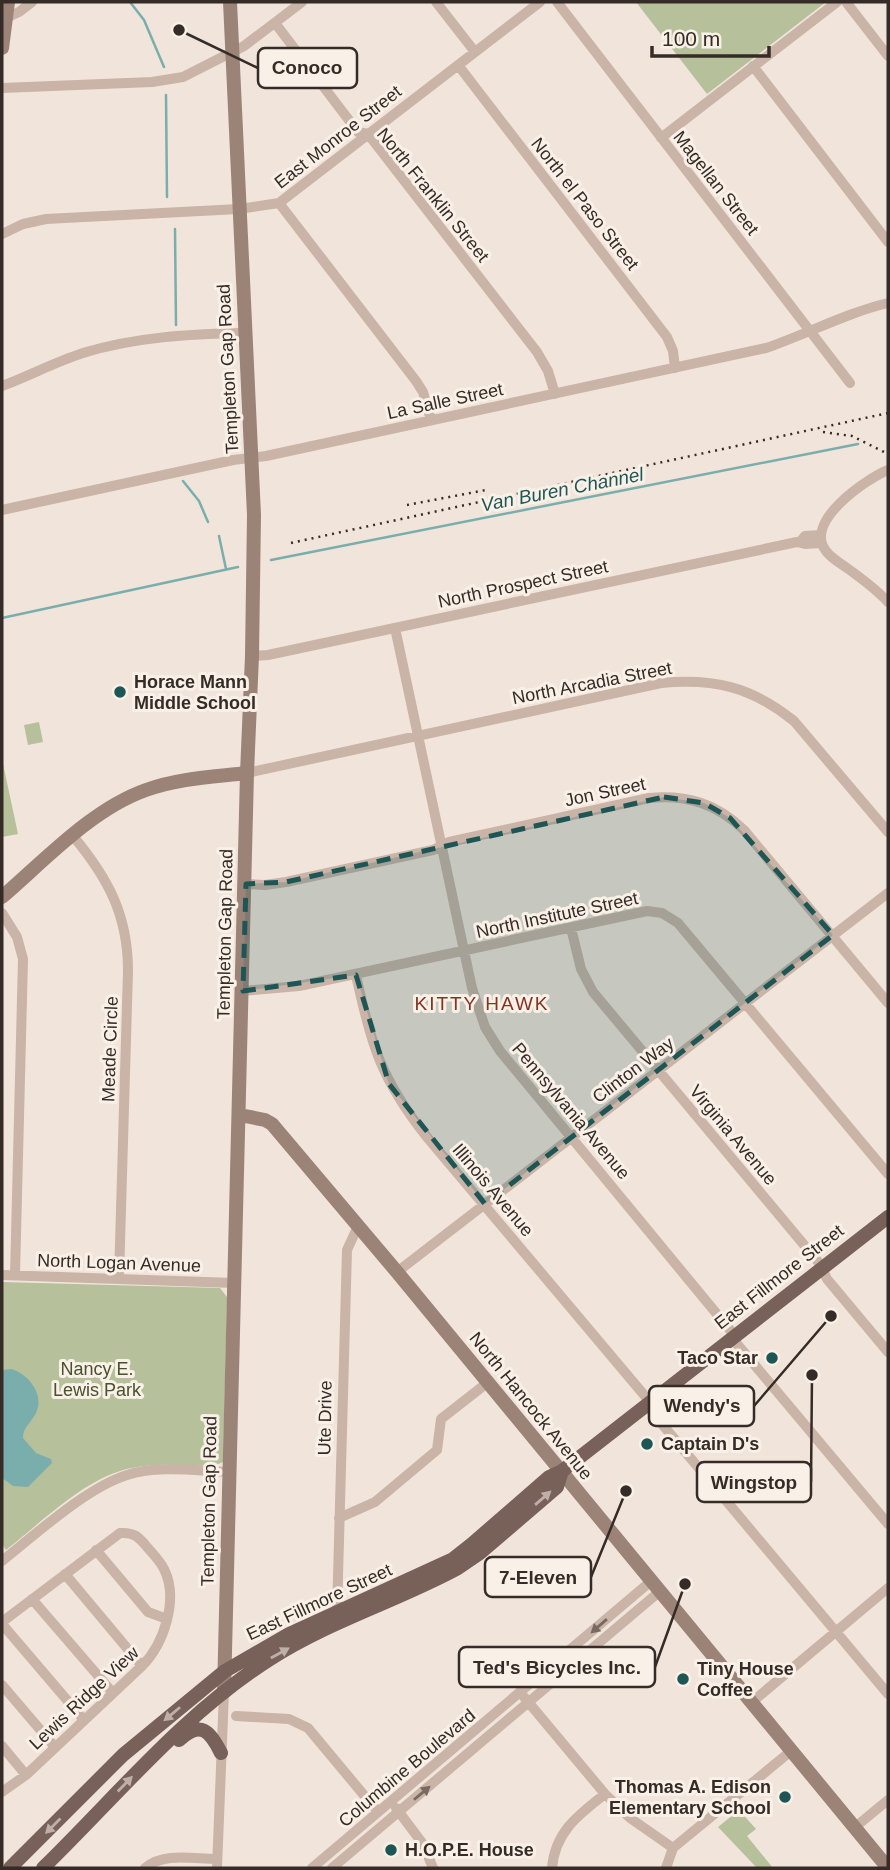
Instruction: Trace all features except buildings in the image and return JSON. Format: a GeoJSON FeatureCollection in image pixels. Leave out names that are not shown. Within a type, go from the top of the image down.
{"type":"FeatureCollection","features":[{"type":"Feature","properties":{"kind":"main road","name":"East Fillmore Street"},"geometry":{"type":"LineString","coordinates":[[10,1868],[123,1755],[225,1671],[289,1634],[453,1559],[549,1477],[562,1471],[888,1217]]}},
{"type":"Feature","properties":{"kind":"main road","name":"East Fillmore Street"},"geometry":{"type":"LineString","coordinates":[[43,1868],[173,1735],[224,1692],[290,1648],[458,1568],[480,1553],[556,1487],[562,1471]]}},
{"type":"Feature","properties":{"kind":"main road"},"geometry":{"type":"LineString","coordinates":[[144,1765],[194,1730],[208,1733],[221,1754]]}},
{"type":"Feature","properties":{"kind":"street"},"geometry":{"type":"LineString","coordinates":[[2,48],[8,2]]}},
{"type":"Feature","properties":{"kind":"street"},"geometry":{"type":"LineString","coordinates":[[6,18],[32,2]]}},
{"type":"Feature","properties":{"kind":"street","name":"Templeton Gap Road"},"geometry":{"type":"LineString","coordinates":[[217,1864],[225,1671],[252,656],[252,458],[230,2]]}},
{"type":"Feature","properties":{"kind":"street"},"geometry":{"type":"LineString","coordinates":[[2,88],[183,77],[232,54],[302,2]]}},
{"type":"Feature","properties":{"kind":"street"},"geometry":{"type":"LineString","coordinates":[[436,2],[475,52]]}},
{"type":"Feature","properties":{"kind":"street","name":"East Monroe Street"},"geometry":{"type":"LineString","coordinates":[[2,234],[46,219],[239,209],[279,203],[540,2]]}},
{"type":"Feature","properties":{"kind":"street","name":"Magellan Street"},"geometry":{"type":"LineString","coordinates":[[557,2],[850,383]]}},
{"type":"Feature","properties":{"kind":"street"},"geometry":{"type":"LineString","coordinates":[[661,138],[837,2]]}},
{"type":"Feature","properties":{"kind":"street"},"geometry":{"type":"LineString","coordinates":[[846,2],[888,56]]}},
{"type":"Feature","properties":{"kind":"street","name":"North Franklin Street"},"geometry":{"type":"LineString","coordinates":[[275,23],[358,132],[368,134],[544,362],[555,394]]}},
{"type":"Feature","properties":{"kind":"street","name":"North el Paso Street"},"geometry":{"type":"LineString","coordinates":[[458,65],[667,337],[673,351],[675,368]]}},
{"type":"Feature","properties":{"kind":"street"},"geometry":{"type":"LineString","coordinates":[[753,66],[888,242]]}},
{"type":"Feature","properties":{"kind":"street"},"geometry":{"type":"LineString","coordinates":[[279,203],[424,392],[432,420]]}},
{"type":"Feature","properties":{"kind":"street","name":"La Salle Street"},"geometry":{"type":"LineString","coordinates":[[2,510],[766,348],[857,312],[888,303]]}},
{"type":"Feature","properties":{"kind":"street"},"geometry":{"type":"LineString","coordinates":[[2,386],[67,359],[128,343],[191,334],[244,333]]}},
{"type":"Feature","properties":{"kind":"street"},"geometry":{"type":"LineString","coordinates":[[888,470],[863,484],[840,504],[828,517],[821,539],[828,554],[868,583],[888,602]]}},
{"type":"Feature","properties":{"kind":"street","name":"North Prospect Street"},"geometry":{"type":"LineString","coordinates":[[252,656],[268,655],[800,542],[805,536],[821,539]]}},
{"type":"Feature","properties":{"kind":"street","name":"Pennsylvania Avenue"},"geometry":{"type":"LineString","coordinates":[[395,628],[476,1003],[492,1039],[888,1524]]}},
{"type":"Feature","properties":{"kind":"street","name":"North Arcadia Street"},"geometry":{"type":"LineString","coordinates":[[247,773],[661,683],[691,681],[721,684],[764,699],[794,721],[888,831]]}},
{"type":"Feature","properties":{"kind":"street"},"geometry":{"type":"LineString","coordinates":[[2,897],[116,804],[145,790],[187,779],[247,773]]}},
{"type":"Feature","properties":{"kind":"street","name":"Jon Street"},"geometry":{"type":"LineString","coordinates":[[246,884],[286,882],[432,850],[449,842],[649,798],[694,800],[722,812],[737,824],[888,1003]]}},
{"type":"Feature","properties":{"kind":"street","name":"Meade Circle"},"geometry":{"type":"LineString","coordinates":[[74,836],[96,864],[111,891],[123,923],[127,946],[119,1278]]}},
{"type":"Feature","properties":{"kind":"street","name":"Clinton Way"},"geometry":{"type":"LineString","coordinates":[[397,1272],[888,893]]}},
{"type":"Feature","properties":{"kind":"street","name":"North Institute Street"},"geometry":{"type":"LineString","coordinates":[[243,991],[299,986],[356,975],[647,911],[666,915],[678,923],[888,1174]]}},
{"type":"Feature","properties":{"kind":"street"},"geometry":{"type":"LineString","coordinates":[[2,913],[17,937],[23,959],[15,1275]]}},
{"type":"Feature","properties":{"kind":"street","name":"Virginia Avenue"},"geometry":{"type":"LineString","coordinates":[[571,928],[587,983],[888,1352]]}},
{"type":"Feature","properties":{"kind":"street","name":"Illinois Avenue"},"geometry":{"type":"LineString","coordinates":[[356,975],[372,1043],[389,1084],[426,1136],[888,1694]]}},
{"type":"Feature","properties":{"kind":"street","name":"North Hancock Avenue"},"geometry":{"type":"LineString","coordinates":[[240,1115],[272,1124],[888,1868]]}},
{"type":"Feature","properties":{"kind":"street","name":"Ute Drive"},"geometry":{"type":"LineString","coordinates":[[337,1613],[347,1250],[358,1226]]}},
{"type":"Feature","properties":{"kind":"street","name":"North Logan Avenue"},"geometry":{"type":"LineString","coordinates":[[2,1275],[234,1283]]}},
{"type":"Feature","properties":{"kind":"street"},"geometry":{"type":"LineString","coordinates":[[339,1518],[376,1502],[437,1450],[441,1419],[487,1383]]}},
{"type":"Feature","properties":{"kind":"street"},"geometry":{"type":"LineString","coordinates":[[2,1561],[90,1493],[128,1475],[157,1470],[229,1472]]}},
{"type":"Feature","properties":{"kind":"street","name":"Lewis Ridge View"},"geometry":{"type":"LineString","coordinates":[[2,1623],[120,1533],[131,1533],[141,1539],[166,1573],[169,1591],[167,1619],[157,1649],[26,1774],[2,1792]]}},
{"type":"Feature","properties":{"kind":"street"},"geometry":{"type":"LineString","coordinates":[[96,1550],[148,1612],[167,1619]]}},
{"type":"Feature","properties":{"kind":"street"},"geometry":{"type":"LineString","coordinates":[[65,1574],[142,1666]]}},
{"type":"Feature","properties":{"kind":"street","name":"Columbine Boulevard"},"geometry":{"type":"LineString","coordinates":[[312,1868],[521,1693],[655,1587]]}},
{"type":"Feature","properties":{"kind":"street","name":"Columbine Boulevard"},"geometry":{"type":"LineString","coordinates":[[332,1868],[529,1702],[655,1587]]}},
{"type":"Feature","properties":{"kind":"street"},"geometry":{"type":"LineString","coordinates":[[752,1702],[888,1588]]}},
{"type":"Feature","properties":{"kind":"street"},"geometry":{"type":"LineString","coordinates":[[32,1599],[113,1693]]}},
{"type":"Feature","properties":{"kind":"street"},"geometry":{"type":"LineString","coordinates":[[2,1623],[84,1720]]}},
{"type":"Feature","properties":{"kind":"street"},"geometry":{"type":"LineString","coordinates":[[2,1685],[55,1747]]}},
{"type":"Feature","properties":{"kind":"street"},"geometry":{"type":"LineString","coordinates":[[521,1693],[605,1794],[630,1818],[673,1848]]}},
{"type":"Feature","properties":{"kind":"street"},"geometry":{"type":"LineString","coordinates":[[236,1716],[289,1719],[308,1728],[378,1812]]}},
{"type":"Feature","properties":{"kind":"street"},"geometry":{"type":"LineString","coordinates":[[2,1746],[26,1774]]}},
{"type":"Feature","properties":{"kind":"street"},"geometry":{"type":"LineString","coordinates":[[666,1868],[673,1848],[790,1751]]}},
{"type":"Feature","properties":{"kind":"street"},"geometry":{"type":"LineString","coordinates":[[552,1868],[554,1851],[569,1824],[605,1794]]}},
{"type":"Feature","properties":{"kind":"street"},"geometry":{"type":"LineString","coordinates":[[854,1828],[888,1800]]}},
{"type":"Feature","properties":{"kind":"street"},"geometry":{"type":"LineString","coordinates":[[391,1802],[423,1844],[433,1868]]}},
{"type":"Feature","properties":{"kind":"street"},"geometry":{"type":"LineString","coordinates":[[145,1868],[154,1861],[165,1858],[217,1864]]}},
{"type":"Feature","properties":{"kind":"highlighted area"},"geometry":{"type":"Polygon","coordinates":[[[664,797],[704,803],[730,818],[833,935],[485,1204],[389,1084],[356,975],[243,991],[246,884],[286,882],[664,797]]]}},
{"type":"Feature","properties":{"kind":"green space"},"geometry":{"type":"Polygon","coordinates":[[[636,2],[826,2],[707,94],[636,2]]]}},
{"type":"Feature","properties":{"kind":"green space"},"geometry":{"type":"Polygon","coordinates":[[[39,722],[43,742],[28,745],[24,725],[39,722]]]}},
{"type":"Feature","properties":{"kind":"green space"},"geometry":{"type":"Polygon","coordinates":[[[2,759],[18,834],[2,837],[2,759]]]}},
{"type":"Feature","properties":{"kind":"green space","name":"Nancy E. Lewis Park"},"geometry":{"type":"Polygon","coordinates":[[[2,1282],[220,1288],[227,1297],[223,1462],[214,1466],[152,1465],[115,1473],[98,1480],[66,1501],[6,1550],[2,1544],[2,1282]]]}},
{"type":"Feature","properties":{"kind":"green space"},"geometry":{"type":"Polygon","coordinates":[[[739,1810],[756,1829],[747,1836],[773,1868],[757,1868],[718,1827],[739,1810]]]}},
{"type":"Feature","properties":{"kind":"water"},"geometry":{"type":"Polygon","coordinates":[[[11,1369],[24,1375],[37,1392],[36,1413],[23,1438],[36,1453],[51,1459],[52,1463],[28,1487],[13,1486],[2,1478],[2,1370],[11,1369]]]}},
{"type":"Feature","properties":{"kind":"waterway"},"geometry":{"type":"LineString","coordinates":[[130,2],[144,20],[164,67]]}},
{"type":"Feature","properties":{"kind":"waterway"},"geometry":{"type":"LineString","coordinates":[[166,95],[167,197]]}},
{"type":"Feature","properties":{"kind":"waterway"},"geometry":{"type":"LineString","coordinates":[[175,229],[176,325]]}},
{"type":"Feature","properties":{"kind":"waterway","name":"Van Buren Channel"},"geometry":{"type":"LineString","coordinates":[[271,560],[858,444]]}},
{"type":"Feature","properties":{"kind":"waterway"},"geometry":{"type":"LineString","coordinates":[[183,481],[199,501],[208,522]]}},
{"type":"Feature","properties":{"kind":"waterway"},"geometry":{"type":"LineString","coordinates":[[219,536],[226,569]]}},
{"type":"Feature","properties":{"kind":"waterway","name":"Van Buren Channel"},"geometry":{"type":"LineString","coordinates":[[2,618],[238,567]]}},
{"type":"Feature","properties":{"kind":"railway"},"geometry":{"type":"LineString","coordinates":[[291,543],[888,413]]}},
{"type":"Feature","properties":{"kind":"railway"},"geometry":{"type":"LineString","coordinates":[[823,432],[852,436],[888,454]]}},
{"type":"Feature","properties":{"kind":"railway"},"geometry":{"type":"LineString","coordinates":[[407,505],[486,490]]}},
{"type":"Feature","properties":{"kind":"place","name":"Conoco"},"geometry":{"type":"Point","coordinates":[179,30]}},
{"type":"Feature","properties":{"kind":"place","name":"Horace Mann Middle School"},"geometry":{"type":"Point","coordinates":[120,692]}},
{"type":"Feature","properties":{"kind":"place","name":"Wendy's"},"geometry":{"type":"Point","coordinates":[831,1316]}},
{"type":"Feature","properties":{"kind":"place","name":"Taco Star"},"geometry":{"type":"Point","coordinates":[772,1358]}},
{"type":"Feature","properties":{"kind":"place","name":"Wingstop"},"geometry":{"type":"Point","coordinates":[812,1375]}},
{"type":"Feature","properties":{"kind":"place","name":"Captain D's"},"geometry":{"type":"Point","coordinates":[647,1444]}},
{"type":"Feature","properties":{"kind":"place","name":"7-Eleven"},"geometry":{"type":"Point","coordinates":[626,1491]}},
{"type":"Feature","properties":{"kind":"place","name":"Ted's Bicycles Inc."},"geometry":{"type":"Point","coordinates":[685,1584]}},
{"type":"Feature","properties":{"kind":"place","name":"Tiny House Coffee"},"geometry":{"type":"Point","coordinates":[683,1679]}},
{"type":"Feature","properties":{"kind":"place","name":"Thomas A. Edison Elementary School"},"geometry":{"type":"Point","coordinates":[785,1797]}},
{"type":"Feature","properties":{"kind":"place","name":"H.O.P.E. House"},"geometry":{"type":"Point","coordinates":[391,1850]}},
{"type":"Feature","properties":{"kind":"district","name":"KITTY HAWK"},"geometry":{"type":"Point","coordinates":[482,1003]}}]}
